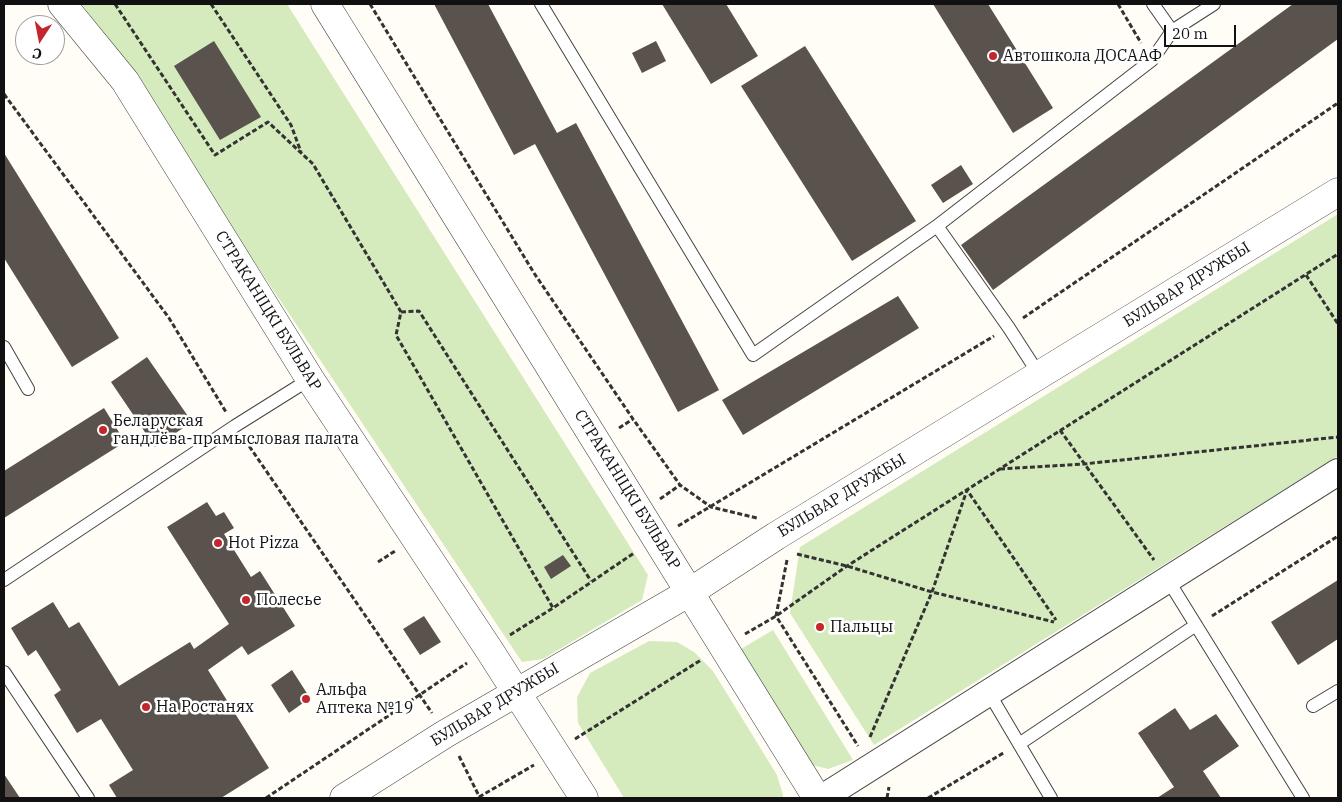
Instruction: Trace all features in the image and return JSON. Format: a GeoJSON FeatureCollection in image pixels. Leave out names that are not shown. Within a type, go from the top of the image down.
{"type":"FeatureCollection","features":[{"type":"Feature","properties":{"kind":"street","name":"СТРАКАНІЦКІ БУЛЬВАР"},"geometry":{"type":"LineString","coordinates":[[62,4],[125,81],[310,379],[488,648],[584,798]]}},
{"type":"Feature","properties":{"kind":"street","name":"СТРАКАНІЦКІ БУЛЬВАР"},"geometry":{"type":"LineString","coordinates":[[325,4],[817,798]]}},
{"type":"Feature","properties":{"kind":"street","name":"БУЛЬВАР ДРУЖБЫ"},"geometry":{"type":"LineString","coordinates":[[344,798],[445,734],[690,592],[776,536],[1338,192]]}},
{"type":"Feature","properties":{"kind":"street"},"geometry":{"type":"LineString","coordinates":[[822,798],[866,761],[989,693],[1338,472]]}},
{"type":"Feature","properties":{"kind":"lane"},"geometry":{"type":"LineString","coordinates":[[541,4],[753,355],[937,226],[1152,60],[1172,31],[1214,4]]}},
{"type":"Feature","properties":{"kind":"lane"},"geometry":{"type":"LineString","coordinates":[[1153,4],[1172,31]]}},
{"type":"Feature","properties":{"kind":"lane"},"geometry":{"type":"LineString","coordinates":[[937,226],[1009,328],[1040,376]]}},
{"type":"Feature","properties":{"kind":"lane"},"geometry":{"type":"LineString","coordinates":[[4,347],[28,389]]}},
{"type":"Feature","properties":{"kind":"lane"},"geometry":{"type":"LineString","coordinates":[[4,580],[235,426],[310,379]]}},
{"type":"Feature","properties":{"kind":"lane"},"geometry":{"type":"LineString","coordinates":[[1168,580],[1303,798]]}},
{"type":"Feature","properties":{"kind":"lane"},"geometry":{"type":"LineString","coordinates":[[1019,744],[1196,625]]}},
{"type":"Feature","properties":{"kind":"lane"},"geometry":{"type":"LineString","coordinates":[[4,672],[88,798]]}},
{"type":"Feature","properties":{"kind":"lane"},"geometry":{"type":"LineString","coordinates":[[1314,706],[1338,691]]}},
{"type":"Feature","properties":{"kind":"lane"},"geometry":{"type":"LineString","coordinates":[[989,693],[1051,798]]}},
{"type":"Feature","properties":{"kind":"path"},"geometry":{"type":"LineString","coordinates":[[115,4],[216,155],[268,122],[313,164],[401,312],[396,335],[553,608]]}},
{"type":"Feature","properties":{"kind":"path"},"geometry":{"type":"LineString","coordinates":[[210,4],[291,125],[302,154]]}},
{"type":"Feature","properties":{"kind":"path"},"geometry":{"type":"LineString","coordinates":[[370,4],[534,273],[680,485],[711,506],[766,520],[776,536]]}},
{"type":"Feature","properties":{"kind":"path"},"geometry":{"type":"LineString","coordinates":[[1118,4],[1152,60]]}},
{"type":"Feature","properties":{"kind":"path"},"geometry":{"type":"LineString","coordinates":[[4,94],[169,318],[235,426],[455,748],[480,798],[723,646],[776,616],[847,566],[1338,254]]}},
{"type":"Feature","properties":{"kind":"path"},"geometry":{"type":"LineString","coordinates":[[266,798],[488,648],[553,608],[656,538],[1009,328],[1338,104]]}},
{"type":"Feature","properties":{"kind":"path"},"geometry":{"type":"LineString","coordinates":[[1306,275],[1338,324]]}},
{"type":"Feature","properties":{"kind":"path"},"geometry":{"type":"LineString","coordinates":[[401,312],[418,310],[591,581]]}},
{"type":"Feature","properties":{"kind":"path"},"geometry":{"type":"LineString","coordinates":[[614,432],[633,419]]}},
{"type":"Feature","properties":{"kind":"path"},"geometry":{"type":"LineString","coordinates":[[1060,430],[1168,580]]}},
{"type":"Feature","properties":{"kind":"path"},"geometry":{"type":"LineString","coordinates":[[999,469],[1084,464],[1338,436]]}},
{"type":"Feature","properties":{"kind":"path"},"geometry":{"type":"LineString","coordinates":[[655,502],[680,485]]}},
{"type":"Feature","properties":{"kind":"path"},"geometry":{"type":"LineString","coordinates":[[866,761],[932,592],[967,490]]}},
{"type":"Feature","properties":{"kind":"path"},"geometry":{"type":"LineString","coordinates":[[866,761],[776,616],[789,553],[847,566],[932,592],[1058,623],[967,490]]}},
{"type":"Feature","properties":{"kind":"path"},"geometry":{"type":"LineString","coordinates":[[1196,625],[1338,536]]}},
{"type":"Feature","properties":{"kind":"path"},"geometry":{"type":"LineString","coordinates":[[928,798],[1019,744]]}},
{"type":"Feature","properties":{"kind":"green space"},"geometry":{"type":"Polygon","coordinates":[[[82,4],[287,4],[648,575],[642,600],[543,659],[522,662],[82,4]]]}},
{"type":"Feature","properties":{"kind":"green space"},"geometry":{"type":"Polygon","coordinates":[[[1338,214],[1338,456],[874,745],[790,613],[800,547],[1338,214]]]}},
{"type":"Feature","properties":{"kind":"green space"},"geometry":{"type":"Polygon","coordinates":[[[773,630],[853,760],[828,769],[809,764],[736,652],[773,630]]]}},
{"type":"Feature","properties":{"kind":"green space"},"geometry":{"type":"Polygon","coordinates":[[[649,641],[677,642],[694,652],[713,671],[777,775],[783,798],[624,798],[578,723],[577,697],[590,673],[649,641]]]}},
{"type":"Feature","properties":{"kind":"building"},"geometry":{"type":"Polygon","coordinates":[[[434,4],[488,4],[557,133],[576,123],[719,390],[678,412],[535,144],[514,155],[434,4]]]}},
{"type":"Feature","properties":{"kind":"building"},"geometry":{"type":"Polygon","coordinates":[[[662,4],[726,4],[758,56],[711,84],[662,4]]]}},
{"type":"Feature","properties":{"kind":"building","name":"Автошкола ДОСААФ"},"geometry":{"type":"Polygon","coordinates":[[[933,4],[988,4],[1053,108],[1013,133],[933,4]]]}},
{"type":"Feature","properties":{"kind":"building"},"geometry":{"type":"Polygon","coordinates":[[[1293,4],[1338,4],[1338,39],[993,290],[961,245],[1293,4]]]}},
{"type":"Feature","properties":{"kind":"building"},"geometry":{"type":"Polygon","coordinates":[[[214,41],[261,117],[220,140],[174,66],[214,41]]]}},
{"type":"Feature","properties":{"kind":"building"},"geometry":{"type":"Polygon","coordinates":[[[656,41],[666,61],[642,73],[632,53],[656,41]]]}},
{"type":"Feature","properties":{"kind":"building"},"geometry":{"type":"Polygon","coordinates":[[[805,46],[916,221],[852,261],[741,86],[805,46]]]}},
{"type":"Feature","properties":{"kind":"building"},"geometry":{"type":"Polygon","coordinates":[[[4,153],[119,338],[72,367],[4,258],[4,153]]]}},
{"type":"Feature","properties":{"kind":"building"},"geometry":{"type":"Polygon","coordinates":[[[961,165],[973,184],[943,203],[931,185],[961,165]]]}},
{"type":"Feature","properties":{"kind":"building"},"geometry":{"type":"Polygon","coordinates":[[[898,296],[919,328],[743,435],[722,400],[898,296]]]}},
{"type":"Feature","properties":{"kind":"building"},"geometry":{"type":"Polygon","coordinates":[[[147,357],[192,422],[155,447],[111,382],[147,357]]]}},
{"type":"Feature","properties":{"kind":"building"},"geometry":{"type":"Polygon","coordinates":[[[104,408],[125,442],[4,518],[4,471],[104,408]]]}},
{"type":"Feature","properties":{"kind":"building","name":"На Ростанях"},"geometry":{"type":"Polygon","coordinates":[[[207,502],[216,516],[224,512],[234,528],[224,534],[251,577],[260,571],[295,626],[248,655],[242,646],[208,670],[269,768],[221,798],[117,798],[109,785],[133,770],[101,719],[77,733],[54,695],[61,690],[36,650],[28,656],[11,628],[53,602],[69,628],[79,622],[119,686],[190,642],[194,649],[229,624],[167,527],[207,502]]]}},
{"type":"Feature","properties":{"kind":"building"},"geometry":{"type":"Polygon","coordinates":[[[563,555],[571,566],[551,579],[544,567],[563,555]]]}},
{"type":"Feature","properties":{"kind":"building"},"geometry":{"type":"Polygon","coordinates":[[[1338,580],[1338,639],[1298,665],[1271,622],[1338,580]]]}},
{"type":"Feature","properties":{"kind":"building"},"geometry":{"type":"Polygon","coordinates":[[[424,616],[441,642],[420,655],[403,629],[424,616]]]}},
{"type":"Feature","properties":{"kind":"building"},"geometry":{"type":"Polygon","coordinates":[[[292,670],[310,698],[289,713],[271,685],[292,670]]]}},
{"type":"Feature","properties":{"kind":"building"},"geometry":{"type":"Polygon","coordinates":[[[1175,708],[1190,730],[1216,714],[1239,746],[1203,771],[1221,798],[1157,798],[1174,787],[1138,733],[1175,708]]]}},
{"type":"Feature","properties":{"kind":"building"},"geometry":{"type":"Polygon","coordinates":[[[4,774],[20,798],[4,798],[4,774]]]}},
{"type":"Feature","properties":{"kind":"place","name":"Автошкола ДОСААФ"},"geometry":{"type":"Point","coordinates":[993,56]}},
{"type":"Feature","properties":{"kind":"place","name":"Беларуская гандлёва-прамысловая палата"},"geometry":{"type":"Point","coordinates":[103,430]}},
{"type":"Feature","properties":{"kind":"place","name":"Hot Pizza"},"geometry":{"type":"Point","coordinates":[218,543]}},
{"type":"Feature","properties":{"kind":"place","name":"Полесье"},"geometry":{"type":"Point","coordinates":[246,600]}},
{"type":"Feature","properties":{"kind":"place","name":"Пальцы"},"geometry":{"type":"Point","coordinates":[820,627]}},
{"type":"Feature","properties":{"kind":"place","name":"Альфа Аптека №19"},"geometry":{"type":"Point","coordinates":[306,699]}},
{"type":"Feature","properties":{"kind":"place","name":"На Ростанях"},"geometry":{"type":"Point","coordinates":[146,707]}}]}
